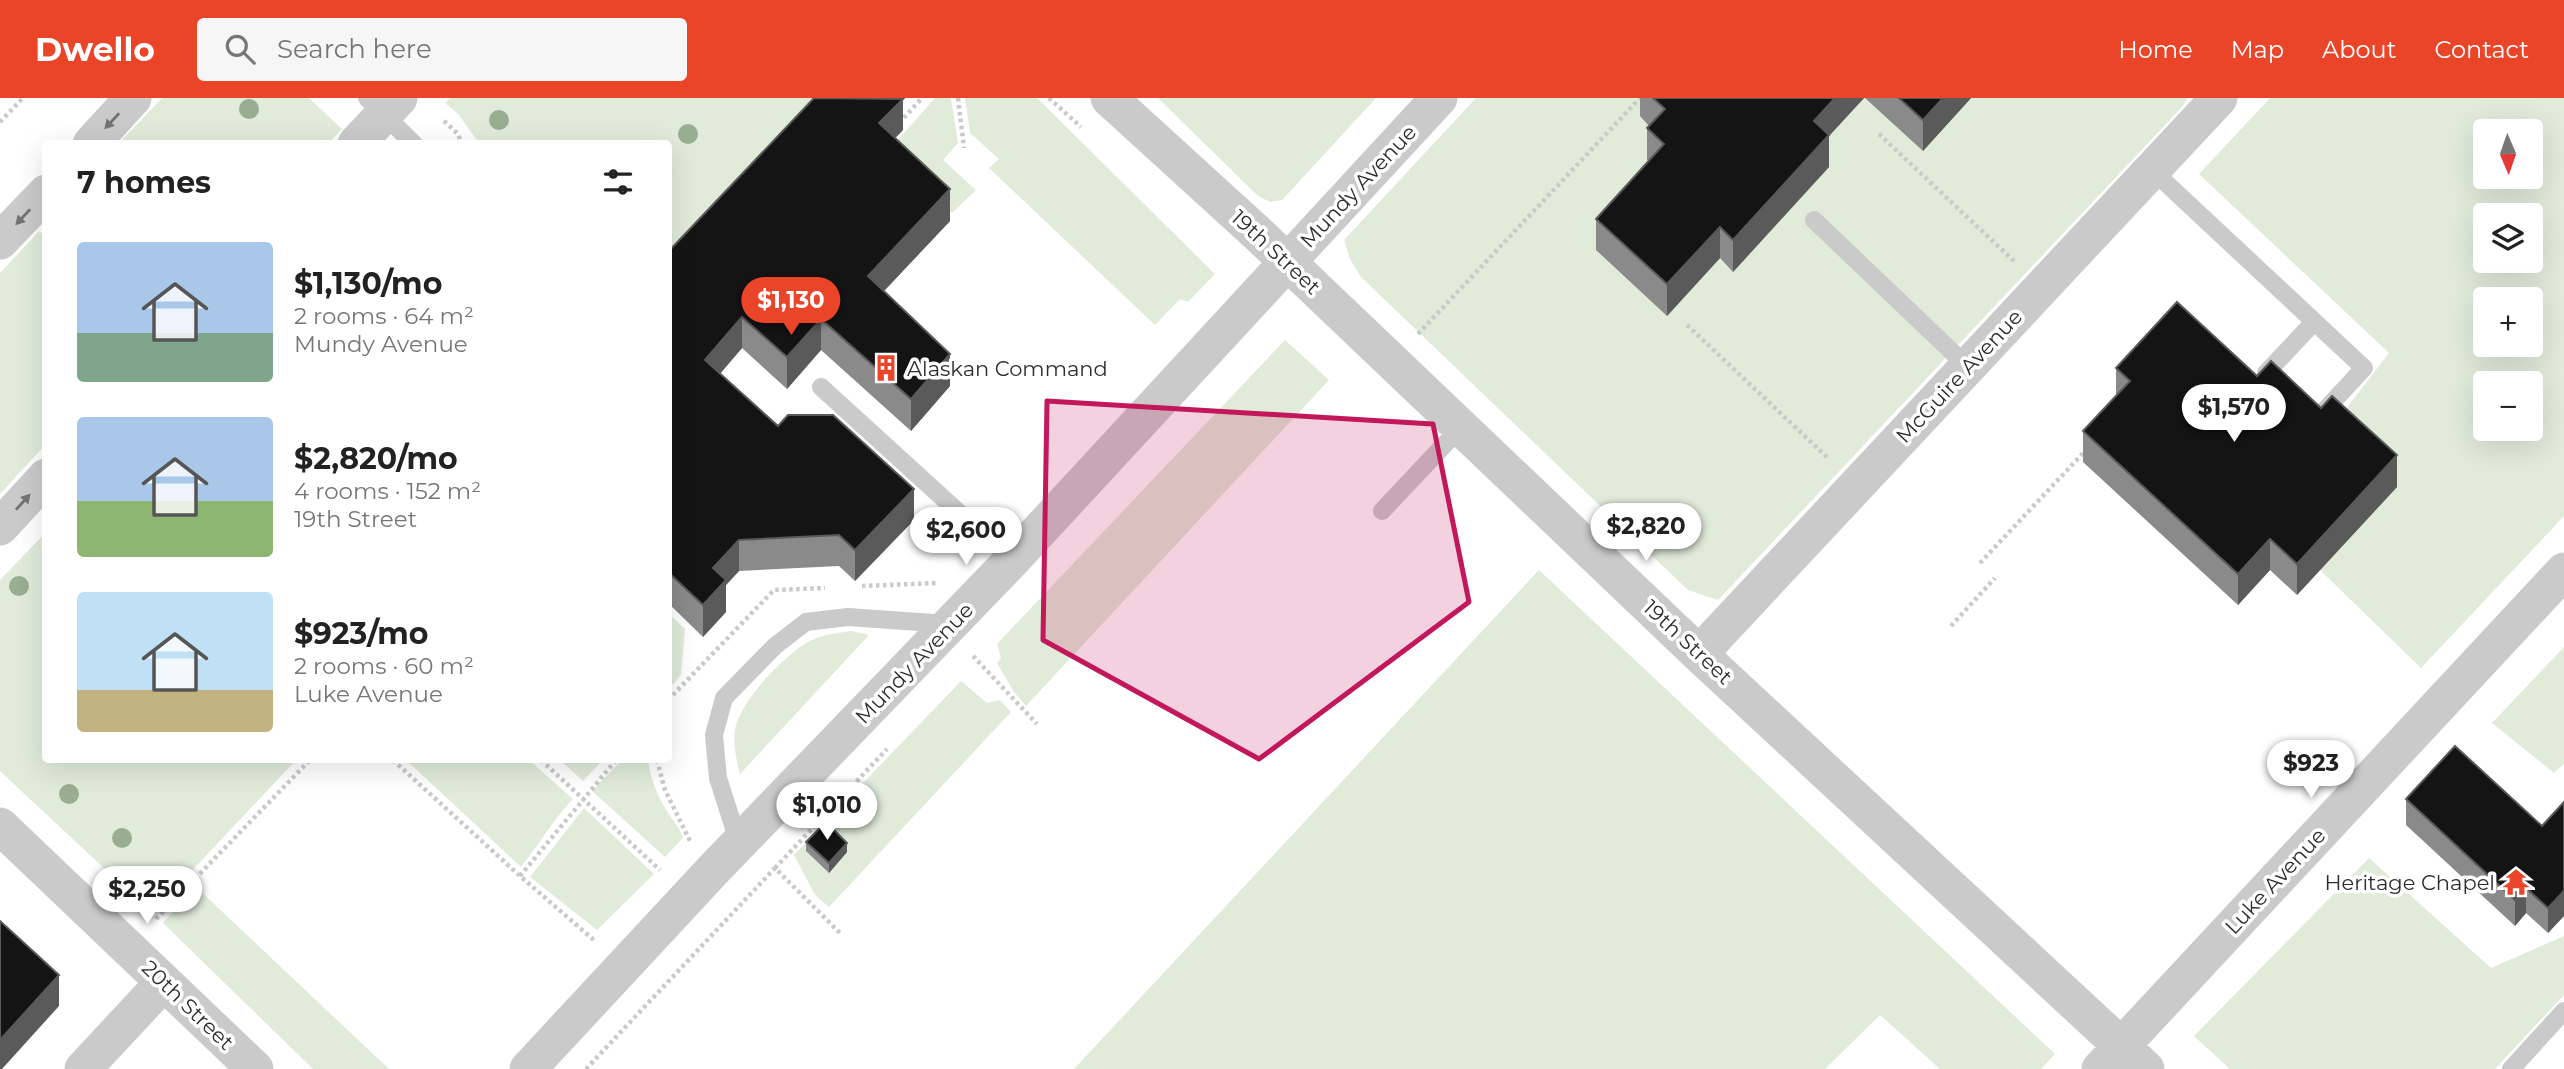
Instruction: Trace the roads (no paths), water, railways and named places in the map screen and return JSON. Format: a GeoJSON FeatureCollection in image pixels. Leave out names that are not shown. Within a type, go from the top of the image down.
{"type":"FeatureCollection","features":[{"type":"Feature","properties":{"kind":"street"},"geometry":{"type":"LineString","coordinates":[[95,140],[133,98]]}},
{"type":"Feature","properties":{"kind":"street","name":"19th Street"},"geometry":{"type":"LineString","coordinates":[[1109,98],[1461,427],[2123,1061]]}},
{"type":"Feature","properties":{"kind":"street","name":"Mundy Avenue"},"geometry":{"type":"LineString","coordinates":[[528,1069],[739,844],[1014,558],[1439,98]]}},
{"type":"Feature","properties":{"kind":"street","name":"McGuire Avenue"},"geometry":{"type":"LineString","coordinates":[[1699,654],[2219,98]]}},
{"type":"Feature","properties":{"kind":"street"},"geometry":{"type":"LineString","coordinates":[[359,140],[383,103]]}},
{"type":"Feature","properties":{"kind":"street"},"geometry":{"type":"LineString","coordinates":[[0,242],[42,197]]}},
{"type":"Feature","properties":{"kind":"street"},"geometry":{"type":"LineString","coordinates":[[0,527],[42,481]]}},
{"type":"Feature","properties":{"kind":"street","name":"Luke Avenue"},"geometry":{"type":"LineString","coordinates":[[2123,1061],[2564,571]]}},
{"type":"Feature","properties":{"kind":"street","name":"20th Street"},"geometry":{"type":"LineString","coordinates":[[0,826],[255,1069]]}},
{"type":"Feature","properties":{"kind":"street"},"geometry":{"type":"LineString","coordinates":[[83,1069],[164,982]]}},
{"type":"Feature","properties":{"kind":"lane"},"geometry":{"type":"LineString","coordinates":[[383,103],[411,140]]}},
{"type":"Feature","properties":{"kind":"lane"},"geometry":{"type":"LineString","coordinates":[[2152,170],[2364,368],[2325,410]]}},
{"type":"Feature","properties":{"kind":"lane"},"geometry":{"type":"LineString","coordinates":[[1814,220],[1968,367]]}},
{"type":"Feature","properties":{"kind":"lane"},"geometry":{"type":"LineString","coordinates":[[2266,373],[2314,322]]}},
{"type":"Feature","properties":{"kind":"lane"},"geometry":{"type":"LineString","coordinates":[[821,387],[967,520],[1014,558]]}},
{"type":"Feature","properties":{"kind":"lane"},"geometry":{"type":"LineString","coordinates":[[1382,511],[1461,427]]}},
{"type":"Feature","properties":{"kind":"lane"},"geometry":{"type":"LineString","coordinates":[[739,844],[718,778],[714,735],[724,698],[775,646],[806,622],[848,617],[951,625]]}},
{"type":"Feature","properties":{"kind":"lane"},"geometry":{"type":"LineString","coordinates":[[2511,1069],[2564,1011]]}},
{"type":"Feature","properties":{"kind":"place","name":"Alaskan Command"},"geometry":{"type":"Point","coordinates":[886,368]}},
{"type":"Feature","properties":{"kind":"place","name":"Heritage Chapel"},"geometry":{"type":"Point","coordinates":[2516,882]}}]}
